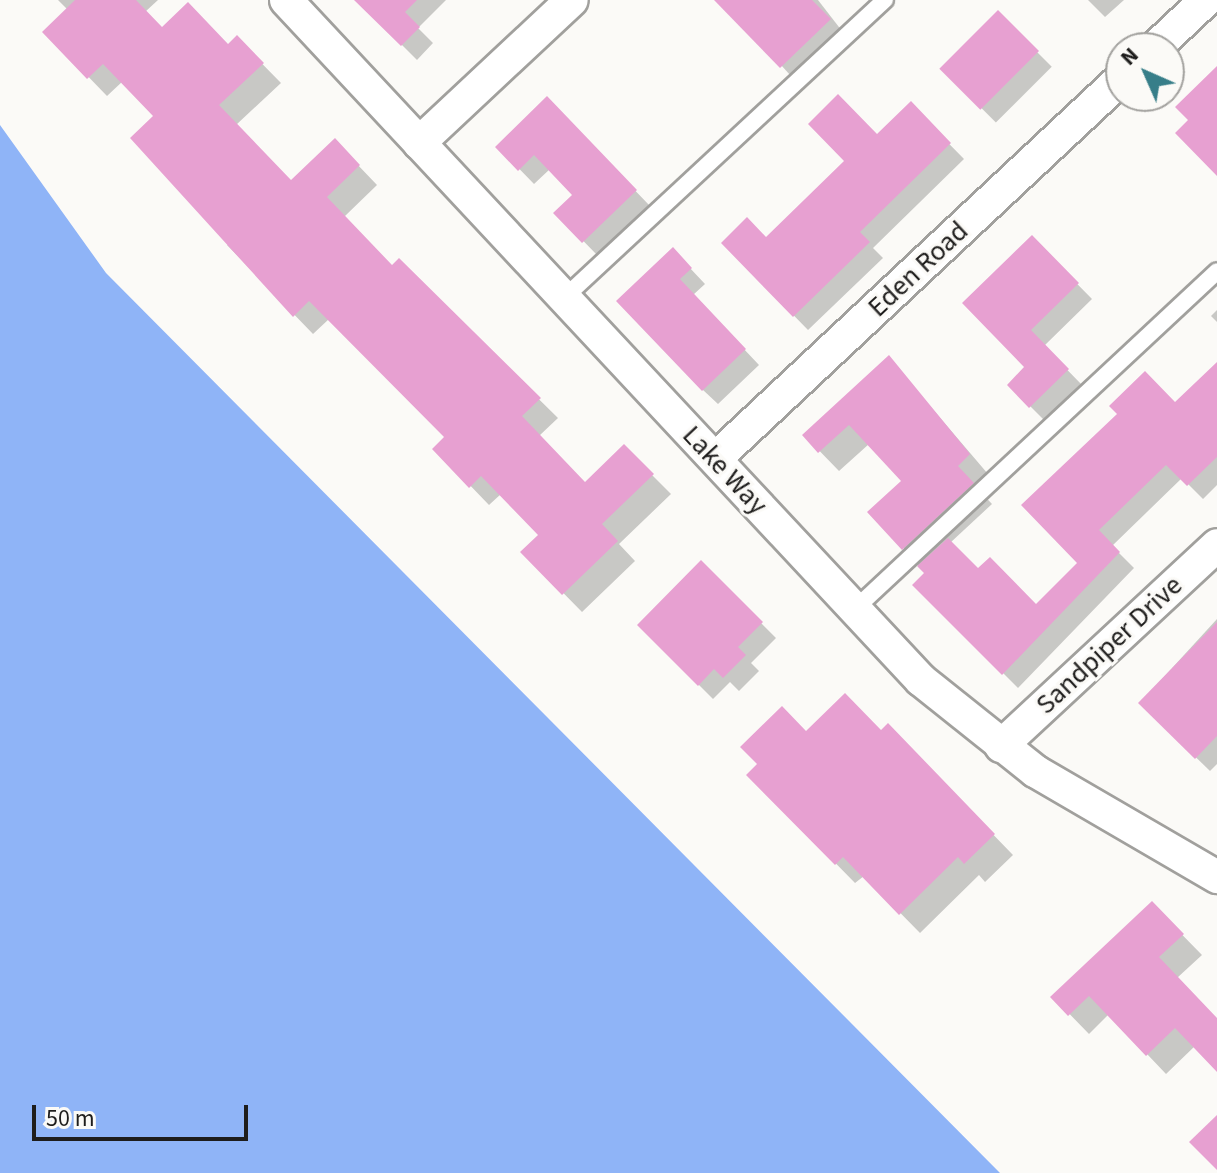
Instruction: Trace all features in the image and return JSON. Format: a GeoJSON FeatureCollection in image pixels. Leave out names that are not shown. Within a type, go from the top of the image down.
{"type":"FeatureCollection","features":[{"type":"Feature","properties":{"kind":"street","name":"Lake Way"},"geometry":{"type":"LineString","coordinates":[[286,0],[921,680],[1001,746],[1108,817],[1217,877]]}},
{"type":"Feature","properties":{"kind":"street"},"geometry":{"type":"LineString","coordinates":[[419,143],[572,0]]}},
{"type":"Feature","properties":{"kind":"street"},"geometry":{"type":"LineString","coordinates":[[1172,32],[1206,0]]}},
{"type":"Feature","properties":{"kind":"street","name":"Eden Road"},"geometry":{"type":"LineString","coordinates":[[715,459],[1105,94]]}},
{"type":"Feature","properties":{"kind":"street","name":"Sandpiper Drive"},"geometry":{"type":"LineString","coordinates":[[1001,746],[1217,545]]}},
{"type":"Feature","properties":{"kind":"lane"},"geometry":{"type":"LineString","coordinates":[[564,298],[885,0]]}},
{"type":"Feature","properties":{"kind":"lane"},"geometry":{"type":"LineString","coordinates":[[855,609],[1217,271]]}},
{"type":"Feature","properties":{"kind":"water"},"geometry":{"type":"Polygon","coordinates":[[[0,125],[106,273],[1000,1173],[0,1173],[0,125]]]}},
{"type":"Feature","properties":{"kind":"building"},"geometry":{"type":"Polygon","coordinates":[[[75,0],[136,0],[162,27],[188,2],[228,44],[237,35],[264,63],[219,105],[291,180],[335,138],[360,165],[327,197],[392,265],[399,258],[541,398],[522,416],[585,482],[624,444],[654,474],[602,524],[618,541],[562,595],[520,552],[538,535],[481,476],[469,488],[432,449],[444,437],[309,301],[293,317],[130,138],[153,116],[103,64],[87,79],[42,32],[75,0]]]}},
{"type":"Feature","properties":{"kind":"building"},"geometry":{"type":"Polygon","coordinates":[[[354,0],[417,0],[405,12],[420,27],[401,46],[354,0]]]}},
{"type":"Feature","properties":{"kind":"building"},"geometry":{"type":"Polygon","coordinates":[[[714,0],[812,0],[831,19],[780,68],[714,0]]]}},
{"type":"Feature","properties":{"kind":"building"},"geometry":{"type":"Polygon","coordinates":[[[998,10],[1039,51],[980,110],[939,69],[998,10]]]}},
{"type":"Feature","properties":{"kind":"building"},"geometry":{"type":"Polygon","coordinates":[[[1217,66],[1217,176],[1175,133],[1188,120],[1180,112],[1185,112],[1185,97],[1217,66]]]}},
{"type":"Feature","properties":{"kind":"building"},"geometry":{"type":"Polygon","coordinates":[[[838,94],[877,134],[911,101],[951,143],[860,232],[870,242],[793,317],[721,243],[747,217],[766,237],[844,161],[808,124],[838,94]]]}},
{"type":"Feature","properties":{"kind":"building"},"geometry":{"type":"Polygon","coordinates":[[[547,96],[637,190],[582,243],[553,213],[572,195],[534,155],[518,171],[495,147],[547,96]]]}},
{"type":"Feature","properties":{"kind":"building"},"geometry":{"type":"Polygon","coordinates":[[[1032,235],[1079,283],[1031,330],[1069,369],[1029,408],[1007,385],[1024,367],[962,303],[1032,235]]]}},
{"type":"Feature","properties":{"kind":"building"},"geometry":{"type":"Polygon","coordinates":[[[673,247],[692,268],[680,279],[746,349],[702,391],[616,301],[673,247]]]}},
{"type":"Feature","properties":{"kind":"building"},"geometry":{"type":"Polygon","coordinates":[[[889,355],[970,454],[958,466],[974,483],[902,550],[867,512],[901,481],[849,425],[818,453],[802,435],[889,355]]]}},
{"type":"Feature","properties":{"kind":"building"},"geometry":{"type":"Polygon","coordinates":[[[1217,362],[1217,457],[1187,486],[1166,465],[1099,530],[1120,552],[1002,675],[912,585],[924,573],[917,566],[948,538],[978,568],[990,557],[1036,604],[1077,563],[1021,505],[1117,414],[1109,406],[1145,371],[1175,402],[1217,362]]]}},
{"type":"Feature","properties":{"kind":"building"},"geometry":{"type":"Polygon","coordinates":[[[701,560],[763,622],[738,647],[746,655],[723,678],[714,669],[698,686],[637,625],[701,560]]]}},
{"type":"Feature","properties":{"kind":"building"},"geometry":{"type":"Polygon","coordinates":[[[1217,622],[1217,736],[1195,759],[1138,703],[1217,622]]]}},
{"type":"Feature","properties":{"kind":"building"},"geometry":{"type":"Polygon","coordinates":[[[845,693],[881,730],[888,723],[995,834],[964,864],[958,857],[899,915],[843,857],[835,865],[746,775],[757,764],[740,747],[782,706],[806,731],[845,693]]]}},
{"type":"Feature","properties":{"kind":"building"},"geometry":{"type":"Polygon","coordinates":[[[1152,901],[1184,934],[1159,957],[1217,1018],[1217,1072],[1175,1028],[1146,1056],[1089,996],[1068,1016],[1050,997],[1152,901]]]}},
{"type":"Feature","properties":{"kind":"building"},"geometry":{"type":"Polygon","coordinates":[[[1217,1115],[1217,1170],[1189,1142],[1217,1115]]]}}]}
